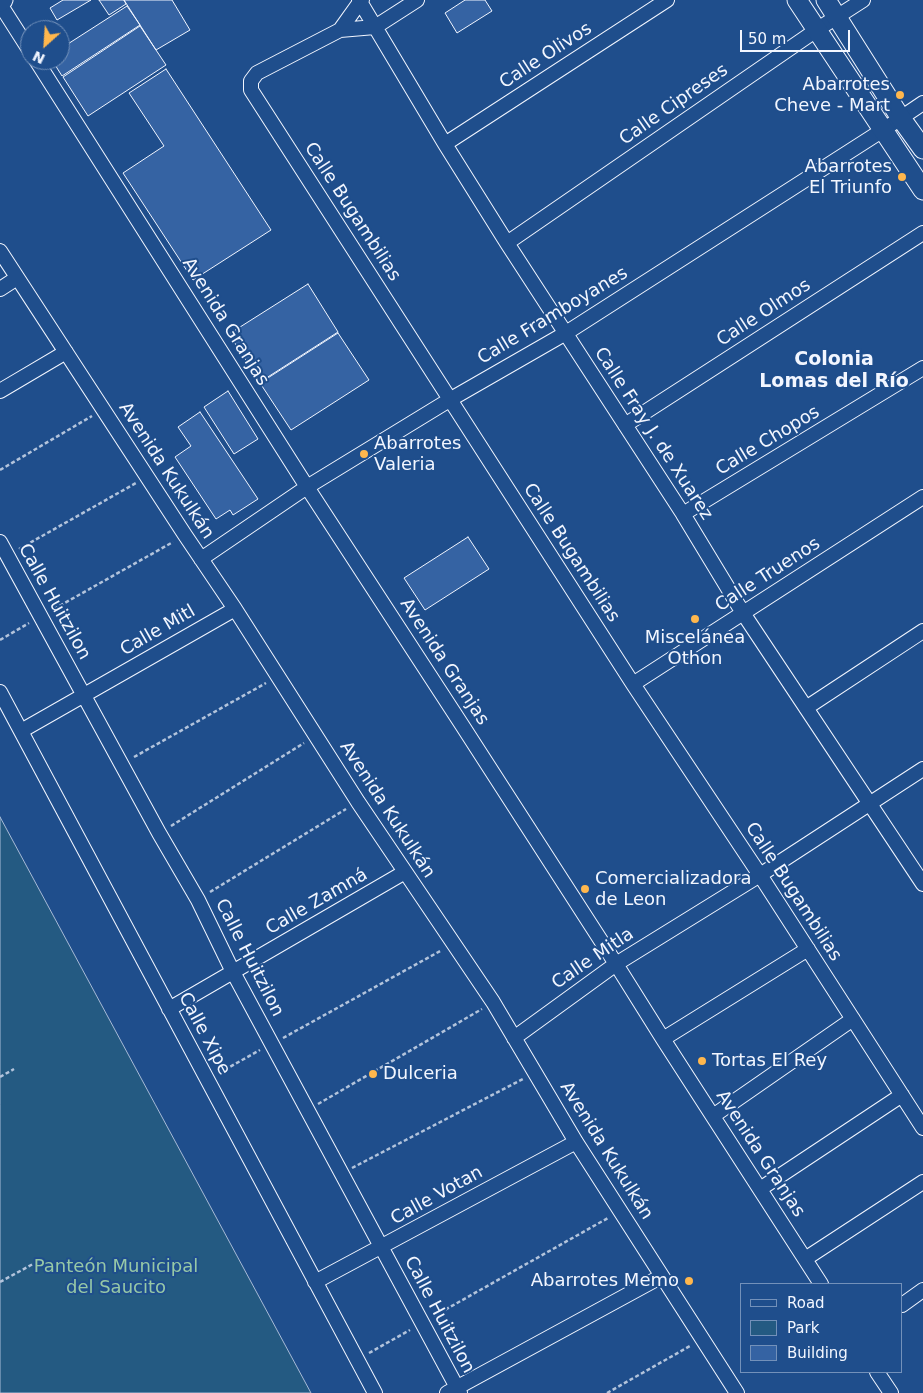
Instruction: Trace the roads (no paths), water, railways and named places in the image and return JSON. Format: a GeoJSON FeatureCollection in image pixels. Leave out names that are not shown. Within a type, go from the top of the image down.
{"type":"FeatureCollection","features":[{"type":"Feature","properties":{"kind":"street"},"geometry":{"type":"LineString","coordinates":[[375,27],[417,0]]}},
{"type":"Feature","properties":{"kind":"street","name":"Calle Olivos"},"geometry":{"type":"LineString","coordinates":[[446,144],[667,0]]}},
{"type":"Feature","properties":{"kind":"street"},"geometry":{"type":"LineString","coordinates":[[797,0],[923,190]]}},
{"type":"Feature","properties":{"kind":"street"},"geometry":{"type":"LineString","coordinates":[[826,0],[900,117],[923,149]]}},
{"type":"Feature","properties":{"kind":"street","name":"Calle Cipreses"},"geometry":{"type":"LineString","coordinates":[[507,243],[863,0]]}},
{"type":"Feature","properties":{"kind":"street","name":"Calle Fray J. de Xuarez"},"geometry":{"type":"LineString","coordinates":[[360,1],[507,243],[683,514],[743,613],[923,884]]}},
{"type":"Feature","properties":{"kind":"street","name":"Calle Bugambilias"},"geometry":{"type":"LineString","coordinates":[[340,30],[360,1]]}},
{"type":"Feature","properties":{"kind":"street"},"geometry":{"type":"LineString","coordinates":[[1,2],[20,34]]}},
{"type":"Feature","properties":{"kind":"street","name":"Calle Bugambilias"},"geometry":{"type":"LineString","coordinates":[[375,27],[340,30],[257,73],[252,81],[251,90],[633,684],[760,875],[923,1128]]}},
{"type":"Feature","properties":{"kind":"street","name":"Avenida Granjas"},"geometry":{"type":"LineString","coordinates":[[42,70],[307,486],[820,1283]]}},
{"type":"Feature","properties":{"kind":"street","name":"Calle Framboyanes"},"geometry":{"type":"LineString","coordinates":[[201,559],[307,486],[451,399],[566,333],[923,103]]}},
{"type":"Feature","properties":{"kind":"street","name":"Calle Olmos"},"geometry":{"type":"LineString","coordinates":[[625,425],[923,233]]}},
{"type":"Feature","properties":{"kind":"street","name":"Avenida Kukulkán"},"geometry":{"type":"LineString","coordinates":[[0,251],[358,802],[493,1002],[576,1142],[736,1393]]}},
{"type":"Feature","properties":{"kind":"street"},"geometry":{"type":"LineString","coordinates":[[0,289],[18,278]]}},
{"type":"Feature","properties":{"kind":"street"},"geometry":{"type":"LineString","coordinates":[[0,391],[66,352]]}},
{"type":"Feature","properties":{"kind":"street","name":"Calle Chopos"},"geometry":{"type":"LineString","coordinates":[[683,514],[923,368]]}},
{"type":"Feature","properties":{"kind":"street","name":"Calle Truenos"},"geometry":{"type":"LineString","coordinates":[[633,684],[923,497]]}},
{"type":"Feature","properties":{"kind":"street","name":"Calle Huitzilon"},"geometry":{"type":"LineString","coordinates":[[0,542],[159,833],[198,900],[233,972],[382,1247],[455,1391]]}},
{"type":"Feature","properties":{"kind":"street","name":"Calle Mitl"},"geometry":{"type":"LineString","coordinates":[[21,731],[234,609]]}},
{"type":"Feature","properties":{"kind":"street"},"geometry":{"type":"LineString","coordinates":[[806,708],[923,632]]}},
{"type":"Feature","properties":{"kind":"street","name":"Calle Xipe"},"geometry":{"type":"LineString","coordinates":[[0,692],[375,1393]]}},
{"type":"Feature","properties":{"kind":"street","name":"Calle Mitla"},"geometry":{"type":"LineString","coordinates":[[514,1038],[616,964],[760,875],[923,769]]}},
{"type":"Feature","properties":{"kind":"street","name":"Calle Zamná"},"geometry":{"type":"LineString","coordinates":[[169,1009],[405,872]]}},
{"type":"Feature","properties":{"kind":"street"},"geometry":{"type":"LineString","coordinates":[[663,1039],[808,949]]}},
{"type":"Feature","properties":{"kind":"street"},"geometry":{"type":"LineString","coordinates":[[713,1116],[853,1019]]}},
{"type":"Feature","properties":{"kind":"street"},"geometry":{"type":"LineString","coordinates":[[760,1189],[902,1095]]}},
{"type":"Feature","properties":{"kind":"street","name":"Calle Votan"},"geometry":{"type":"LineString","coordinates":[[315,1282],[576,1142]]}},
{"type":"Feature","properties":{"kind":"street"},"geometry":{"type":"LineString","coordinates":[[805,1260],[923,1182]]}},
{"type":"Feature","properties":{"kind":"street"},"geometry":{"type":"LineString","coordinates":[[455,1391],[662,1276]]}},
{"type":"Feature","properties":{"kind":"street"},"geometry":{"type":"LineString","coordinates":[[903,1304],[923,1290]]}},
{"type":"Feature","properties":{"kind":"street"},"geometry":{"type":"LineString","coordinates":[[878,1373],[891,1393]]}},
{"type":"Feature","properties":{"kind":"place","name":"Abarrotes Cheve - Mart"},"geometry":{"type":"Point","coordinates":[900,95]}},
{"type":"Feature","properties":{"kind":"place","name":"Abarrotes El Triunfo"},"geometry":{"type":"Point","coordinates":[902,177]}},
{"type":"Feature","properties":{"kind":"place","name":"Abarrotes Valeria"},"geometry":{"type":"Point","coordinates":[364,454]}},
{"type":"Feature","properties":{"kind":"place","name":"Miscelánea Othon"},"geometry":{"type":"Point","coordinates":[695,619]}},
{"type":"Feature","properties":{"kind":"place","name":"Comercializadora de Leon"},"geometry":{"type":"Point","coordinates":[585,889]}},
{"type":"Feature","properties":{"kind":"place","name":"Tortas El Rey"},"geometry":{"type":"Point","coordinates":[702,1061]}},
{"type":"Feature","properties":{"kind":"place","name":"Dulceria"},"geometry":{"type":"Point","coordinates":[373,1074]}},
{"type":"Feature","properties":{"kind":"place","name":"Abarrotes Memo"},"geometry":{"type":"Point","coordinates":[689,1281]}},
{"type":"Feature","properties":{"kind":"district","name":"Colonia Lomas del Río"},"geometry":{"type":"Point","coordinates":[834,371]}},
{"type":"Feature","properties":{"kind":"park label","name":"Panteón Municipal del Saucito"},"geometry":{"type":"Point","coordinates":[116,1277]}}]}
